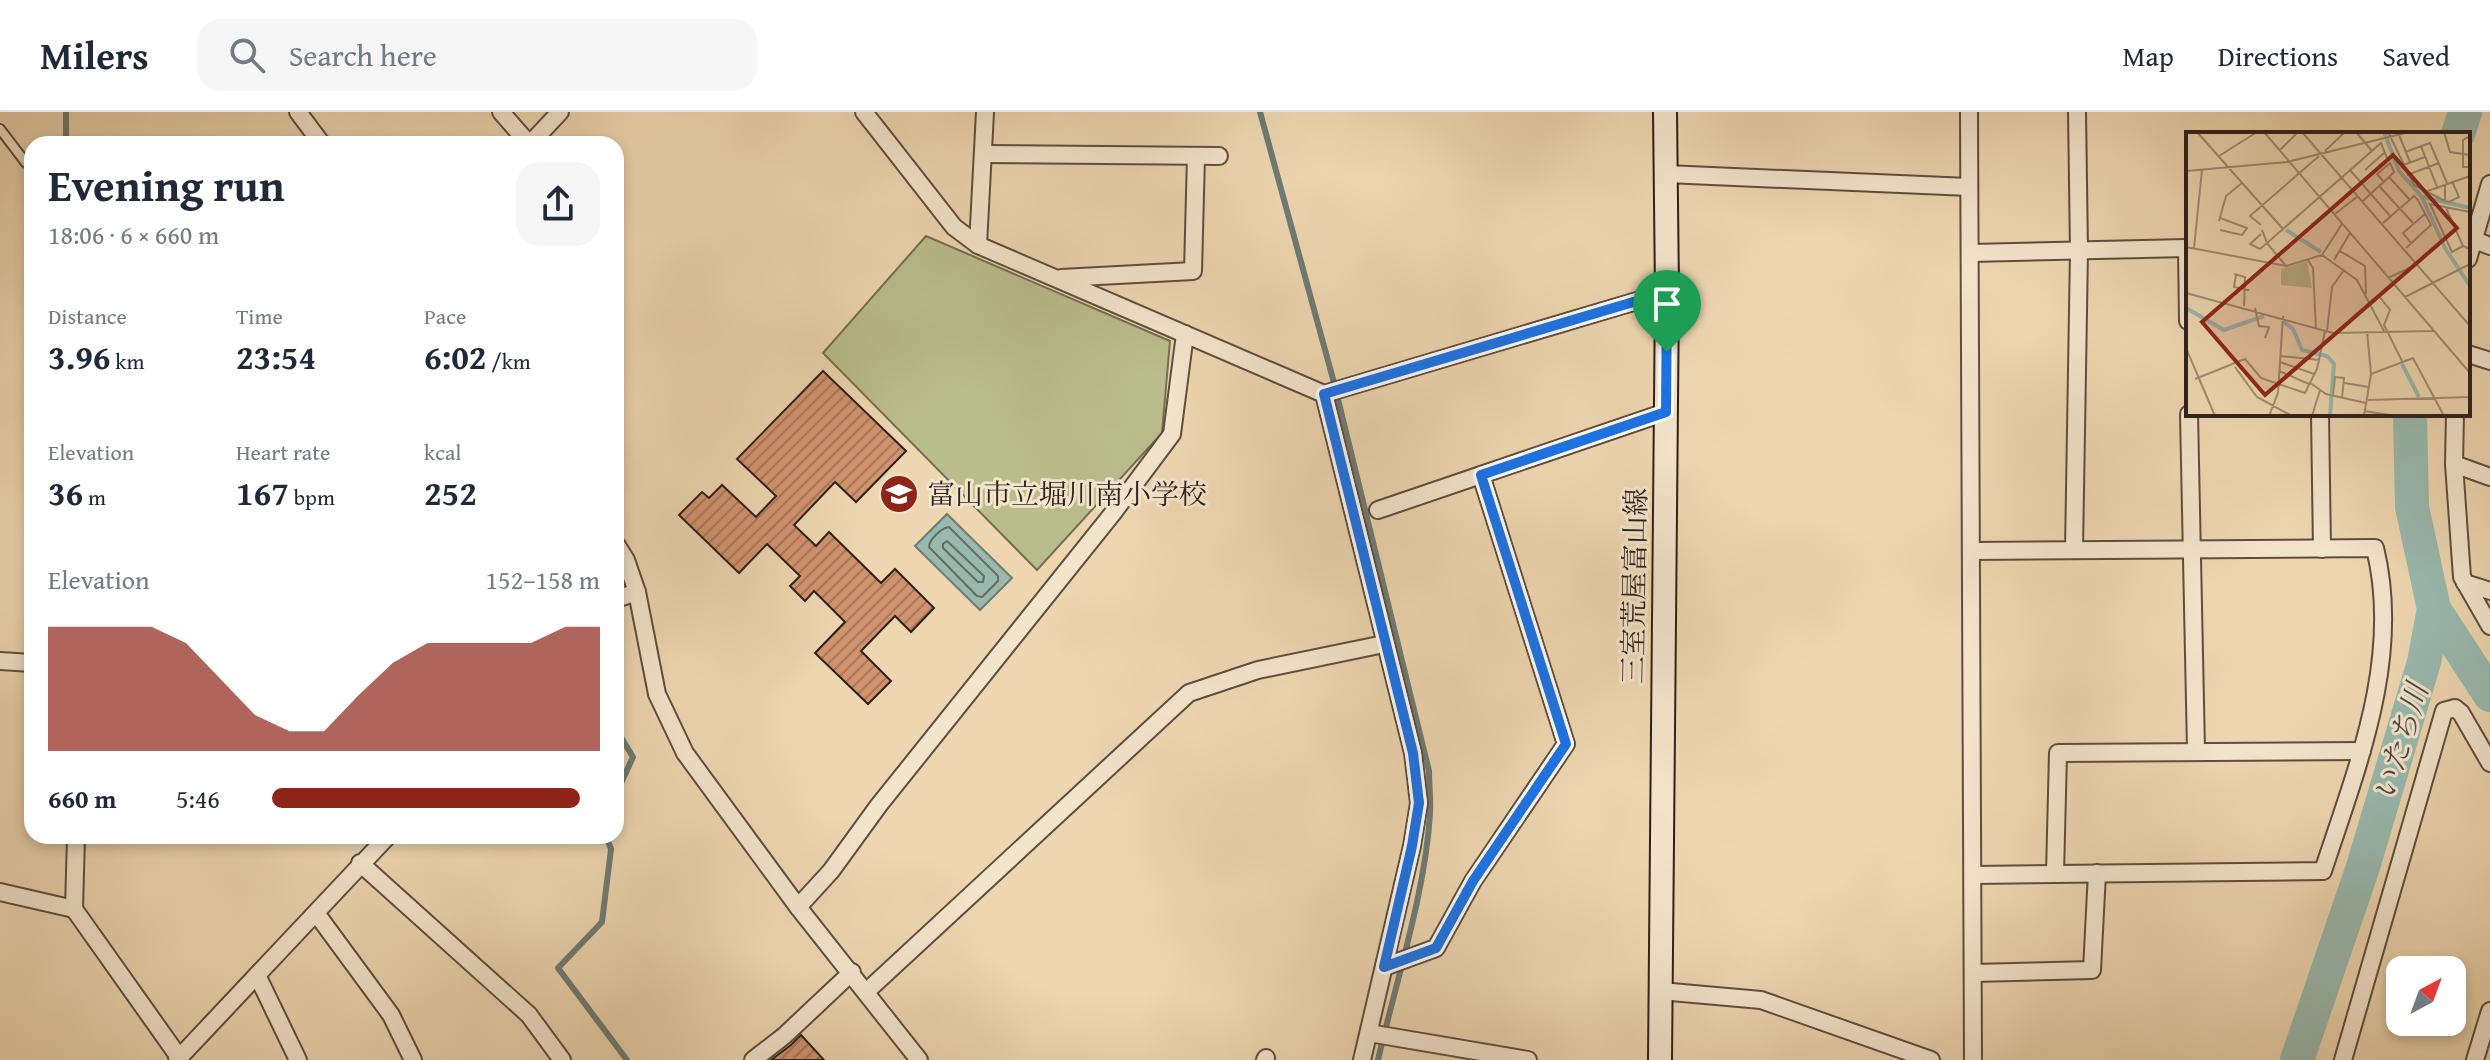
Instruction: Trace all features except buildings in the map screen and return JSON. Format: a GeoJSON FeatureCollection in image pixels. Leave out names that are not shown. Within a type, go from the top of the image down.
{"type":"FeatureCollection","features":[{"type":"Feature","properties":{"kind":"main road","name":"三室荒屋富山線"},"geometry":{"type":"LineString","coordinates":[[1660,1060],[1667,292],[1665,112]]}},
{"type":"Feature","properties":{"kind":"street"},"geometry":{"type":"LineString","coordinates":[[298,112],[316,136]]}},
{"type":"Feature","properties":{"kind":"street"},"geometry":{"type":"LineString","coordinates":[[501,112],[523,136]]}},
{"type":"Feature","properties":{"kind":"street"},"geometry":{"type":"LineString","coordinates":[[538,136],[560,112]]}},
{"type":"Feature","properties":{"kind":"street"},"geometry":{"type":"LineString","coordinates":[[864,112],[954,227],[978,245],[1324,394],[1667,292]]}},
{"type":"Feature","properties":{"kind":"street"},"geometry":{"type":"LineString","coordinates":[[978,245],[985,112]]}},
{"type":"Feature","properties":{"kind":"street"},"geometry":{"type":"LineString","coordinates":[[1969,112],[1973,1060]]}},
{"type":"Feature","properties":{"kind":"street"},"geometry":{"type":"LineString","coordinates":[[2074,550],[2079,251],[2077,112]]}},
{"type":"Feature","properties":{"kind":"street"},"geometry":{"type":"LineString","coordinates":[[983,154],[1219,156]]}},
{"type":"Feature","properties":{"kind":"street"},"geometry":{"type":"LineString","coordinates":[[1056,279],[1193,271],[1196,156]]}},
{"type":"Feature","properties":{"kind":"street"},"geometry":{"type":"LineString","coordinates":[[1666,174],[1969,187]]}},
{"type":"Feature","properties":{"kind":"street"},"geometry":{"type":"LineString","coordinates":[[2470,249],[2490,184]]}},
{"type":"Feature","properties":{"kind":"street"},"geometry":{"type":"LineString","coordinates":[[2472,239],[2490,246]]}},
{"type":"Feature","properties":{"kind":"street"},"geometry":{"type":"LineString","coordinates":[[1971,253],[2186,248]]}},
{"type":"Feature","properties":{"kind":"street"},"geometry":{"type":"LineString","coordinates":[[798,907],[831,871],[879,805],[1172,434],[1185,334]]}},
{"type":"Feature","properties":{"kind":"street"},"geometry":{"type":"LineString","coordinates":[[2470,355],[2490,361]]}},
{"type":"Feature","properties":{"kind":"street"},"geometry":{"type":"LineString","coordinates":[[1324,394],[1413,753],[1419,803],[1412,846],[1362,1060]]}},
{"type":"Feature","properties":{"kind":"street"},"geometry":{"type":"LineString","coordinates":[[1378,510],[1666,412]]}},
{"type":"Feature","properties":{"kind":"street"},"geometry":{"type":"LineString","coordinates":[[2189,416],[2196,750]]}},
{"type":"Feature","properties":{"kind":"street"},"geometry":{"type":"LineString","coordinates":[[2320,416],[2322,549]]}},
{"type":"Feature","properties":{"kind":"street"},"geometry":{"type":"LineString","coordinates":[[2455,416],[2454,464],[2462,577],[2490,626]]}},
{"type":"Feature","properties":{"kind":"street"},"geometry":{"type":"LineString","coordinates":[[2454,464],[2490,477]]}},
{"type":"Feature","properties":{"kind":"street"},"geometry":{"type":"LineString","coordinates":[[1384,967],[1436,948],[1473,881],[1566,744],[1481,475]]}},
{"type":"Feature","properties":{"kind":"street"},"geometry":{"type":"LineString","coordinates":[[1972,551],[2375,548],[2384,608],[2382,670],[2362,751],[2323,871],[1973,875]]}},
{"type":"Feature","properties":{"kind":"street"},"geometry":{"type":"LineString","coordinates":[[624,557],[637,592],[657,694],[685,753],[798,907],[919,1060]]}},
{"type":"Feature","properties":{"kind":"street"},"geometry":{"type":"LineString","coordinates":[[2465,583],[2490,591]]}},
{"type":"Feature","properties":{"kind":"street"},"geometry":{"type":"LineString","coordinates":[[624,596],[637,592]]}},
{"type":"Feature","properties":{"kind":"street"},"geometry":{"type":"LineString","coordinates":[[867,991],[1189,693],[1258,670],[1384,644]]}},
{"type":"Feature","properties":{"kind":"street"},"geometry":{"type":"LineString","coordinates":[[0,661],[24,662]]}},
{"type":"Feature","properties":{"kind":"street"},"geometry":{"type":"LineString","coordinates":[[2343,1060],[2444,711],[2455,708],[2461,713],[2490,763]]}},
{"type":"Feature","properties":{"kind":"street"},"geometry":{"type":"LineString","coordinates":[[2055,874],[2058,753],[2362,751]]}},
{"type":"Feature","properties":{"kind":"street"},"geometry":{"type":"LineString","coordinates":[[76,844],[74,909],[179,1059],[380,844]]}},
{"type":"Feature","properties":{"kind":"street"},"geometry":{"type":"LineString","coordinates":[[360,863],[529,1015],[562,1060]]}},
{"type":"Feature","properties":{"kind":"street"},"geometry":{"type":"LineString","coordinates":[[1973,973],[2092,970],[2097,873]]}},
{"type":"Feature","properties":{"kind":"street"},"geometry":{"type":"LineString","coordinates":[[0,892],[74,909]]}},
{"type":"Feature","properties":{"kind":"street"},"geometry":{"type":"LineString","coordinates":[[316,913],[391,1015],[413,1060]]}},
{"type":"Feature","properties":{"kind":"street"},"geometry":{"type":"LineString","coordinates":[[753,1060],[784,1036],[852,972]]}},
{"type":"Feature","properties":{"kind":"street"},"geometry":{"type":"LineString","coordinates":[[257,975],[298,1060]]}},
{"type":"Feature","properties":{"kind":"street"},"geometry":{"type":"LineString","coordinates":[[1660,991],[1761,1000],[1901,1055],[1931,1060]]}},
{"type":"Feature","properties":{"kind":"street"},"geometry":{"type":"LineString","coordinates":[[2481,1054],[2490,1011]]}},
{"type":"Feature","properties":{"kind":"street"},"geometry":{"type":"LineString","coordinates":[[1369,1033],[1473,1055],[1528,1060]]}},
{"type":"Feature","properties":{"kind":"lane"},"geometry":{"type":"LineString","coordinates":[[0,129],[24,160]]}},
{"type":"Feature","properties":{"kind":"green space"},"geometry":{"type":"Polygon","coordinates":[[[926,236],[1170,341],[1162,433],[1037,570],[823,353],[926,236]]]}},
{"type":"Feature","properties":{"kind":"water"},"geometry":{"type":"Polygon","coordinates":[[[947,514],[1012,578],[980,610],[915,546],[947,514]]]}},
{"type":"Feature","properties":{"kind":"waterway"},"geometry":{"type":"LineString","coordinates":[[66,112],[66,136]]}},
{"type":"Feature","properties":{"kind":"waterway"},"geometry":{"type":"LineString","coordinates":[[1260,112],[1333,379],[1429,771],[1430,814],[1422,875],[1378,1060]]}},
{"type":"Feature","properties":{"kind":"waterway","name":"いたち川"},"geometry":{"type":"LineString","coordinates":[[2459,132],[2465,112]]}},
{"type":"Feature","properties":{"kind":"waterway","name":"いたち川"},"geometry":{"type":"LineString","coordinates":[[2297,1060],[2363,867],[2424,662],[2434,609],[2412,507],[2410,416]]}},
{"type":"Feature","properties":{"kind":"waterway"},"geometry":{"type":"LineString","coordinates":[[2434,609],[2490,695]]}},
{"type":"Feature","properties":{"kind":"waterway"},"geometry":{"type":"LineString","coordinates":[[624,742],[633,757],[624,777]]}},
{"type":"Feature","properties":{"kind":"waterway"},"geometry":{"type":"LineString","coordinates":[[609,844],[602,922],[558,968],[627,1060]]}},
{"type":"Feature","properties":{"kind":"place","name":"富山市立堀川南小学校"},"geometry":{"type":"Point","coordinates":[899,494]}},
{"type":"Feature","properties":{"kind":"route"},"geometry":{"type":"LineString","coordinates":[[1667,292],[1667,352],[1666,412],[1481,475],[1566,744],[1473,881],[1436,948],[1384,967],[1419,803],[1413,753],[1324,394],[1667,292]]}}]}
